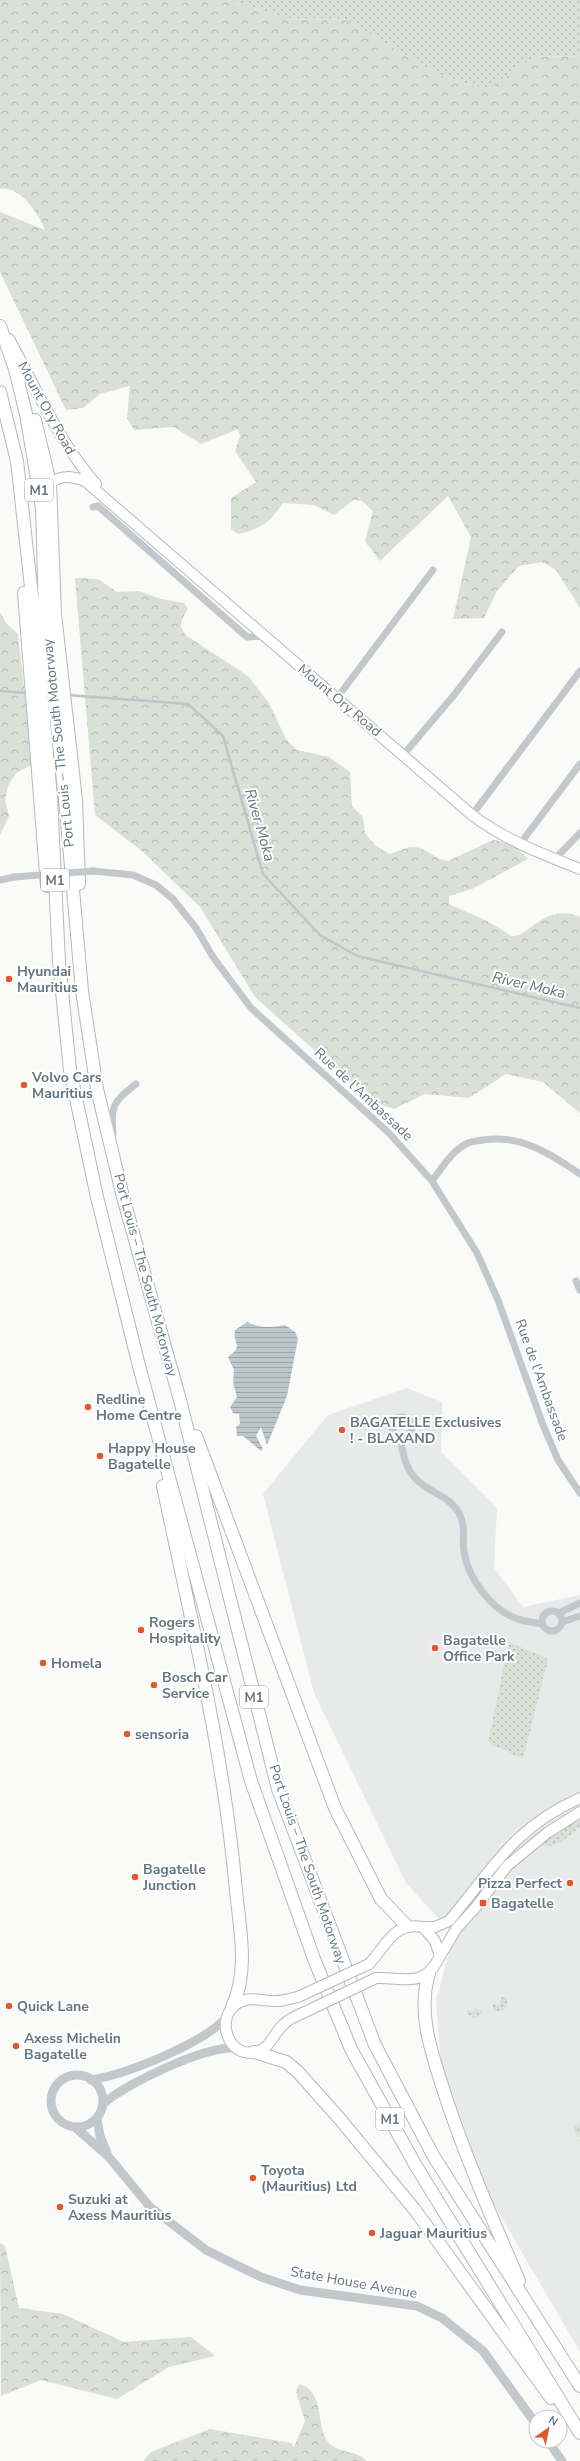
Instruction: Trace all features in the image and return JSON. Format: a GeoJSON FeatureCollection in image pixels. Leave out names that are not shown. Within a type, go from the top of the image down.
{"type":"FeatureCollection","features":[{"type":"Feature","properties":{"kind":"highway","name":"Port Louis – The South Motorway"},"geometry":{"type":"LineString","coordinates":[[0,325],[15,369],[26,414],[42,508],[40,614],[45,797],[70,1070],[97,1197],[139,1366],[251,1781],[314,1959],[351,2049],[416,2166],[580,2433]]}},
{"type":"Feature","properties":{"kind":"highway"},"geometry":{"type":"LineString","coordinates":[[15,369],[27,387],[50,483],[40,614]]}},
{"type":"Feature","properties":{"kind":"highway","name":"Port Louis – The South Motorway"},"geometry":{"type":"LineString","coordinates":[[0,392],[4,403],[19,473],[40,614],[71,799],[82,991],[97,1089],[123,1197],[180,1400],[278,1789],[341,1961],[375,2045],[434,2157],[580,2386]]}},
{"type":"Feature","properties":{"kind":"highway"},"geometry":{"type":"LineString","coordinates":[[139,1366],[224,1782],[241,1943],[240,1988],[229,2013]]}},
{"type":"Feature","properties":{"kind":"highway"},"geometry":{"type":"LineString","coordinates":[[180,1400],[335,1808],[381,1899],[407,1926]]}},
{"type":"Feature","properties":{"kind":"highway"},"geometry":{"type":"LineString","coordinates":[[429,1974],[425,1987],[425,2023],[435,2063],[465,2154],[534,2315]]}},
{"type":"Feature","properties":{"kind":"highway"},"geometry":{"type":"LineString","coordinates":[[254,2052],[286,2062],[298,2072],[339,2118],[415,2210],[544,2390],[572,2421]]}},
{"type":"Feature","properties":{"kind":"main road","name":"Mount Ory Road"},"geometry":{"type":"LineString","coordinates":[[0,325],[33,382],[54,427],[70,453],[116,507]]}},
{"type":"Feature","properties":{"kind":"main road","name":"Mount Ory Road"},"geometry":{"type":"LineString","coordinates":[[50,483],[58,477],[70,476],[84,481],[404,754],[472,815],[494,831],[520,844],[554,860],[579,868]]}},
{"type":"Feature","properties":{"kind":"main road"},"geometry":{"type":"LineString","coordinates":[[580,1798],[554,1811],[505,1850],[449,1921],[443,1925],[423,1927],[407,1926],[395,1932],[368,1964],[298,1997],[280,2001],[251,1998],[237,2003],[229,2013],[226,2032],[238,2048],[254,2052],[267,2046],[283,2024],[294,2016],[306,2012],[376,1978],[413,1980],[429,1974],[456,1929],[476,1907],[507,1866],[547,1833],[580,1812]]}},
{"type":"Feature","properties":{"kind":"main road"},"geometry":{"type":"LineString","coordinates":[[423,1927],[435,1941],[440,1956]]}},
{"type":"Feature","properties":{"kind":"street"},"geometry":{"type":"LineString","coordinates":[[93,507],[98,506],[247,637],[265,636]]}},
{"type":"Feature","properties":{"kind":"street"},"geometry":{"type":"LineString","coordinates":[[337,698],[433,570]]}},
{"type":"Feature","properties":{"kind":"street"},"geometry":{"type":"LineString","coordinates":[[404,754],[454,695],[502,632]]}},
{"type":"Feature","properties":{"kind":"street"},"geometry":{"type":"LineString","coordinates":[[472,815],[580,671]]}},
{"type":"Feature","properties":{"kind":"street"},"geometry":{"type":"LineString","coordinates":[[520,844],[580,764]]}},
{"type":"Feature","properties":{"kind":"street"},"geometry":{"type":"LineString","coordinates":[[554,860],[580,833]]}},
{"type":"Feature","properties":{"kind":"street","name":"Rue de l'Ambassade"},"geometry":{"type":"LineString","coordinates":[[0,880],[14,877],[93,871],[133,875],[156,885],[173,899],[196,928],[213,957],[251,1008],[389,1133],[432,1181],[476,1253],[498,1300],[543,1425],[558,1460],[580,1493]]}},
{"type":"Feature","properties":{"kind":"street"},"geometry":{"type":"LineString","coordinates":[[123,1197],[113,1137],[112,1112],[119,1098],[136,1084]]}},
{"type":"Feature","properties":{"kind":"street"},"geometry":{"type":"LineString","coordinates":[[432,1181],[452,1155],[469,1143],[493,1139],[522,1141],[560,1160],[580,1174]]}},
{"type":"Feature","properties":{"kind":"street"},"geometry":{"type":"LineString","coordinates":[[576,1281],[580,1290]]}},
{"type":"Feature","properties":{"kind":"street"},"geometry":{"type":"LineString","coordinates":[[400,1437],[403,1458],[412,1476],[425,1487],[440,1494],[458,1512],[464,1528],[464,1552],[484,1594],[499,1608],[517,1619],[542,1624]]}},
{"type":"Feature","properties":{"kind":"street"},"geometry":{"type":"LineString","coordinates":[[559,1613],[580,1603]]}},
{"type":"Feature","properties":{"kind":"street"},"geometry":{"type":"LineString","coordinates":[[553,1610],[559,1613],[562,1622],[559,1628],[553,1631],[546,1630],[542,1624],[542,1617],[546,1612],[553,1610]]}},
{"type":"Feature","properties":{"kind":"street"},"geometry":{"type":"LineString","coordinates":[[562,1622],[580,1616]]}},
{"type":"Feature","properties":{"kind":"street"},"geometry":{"type":"LineString","coordinates":[[92,2080],[115,2076],[206,2036],[229,2013]]}},
{"type":"Feature","properties":{"kind":"street"},"geometry":{"type":"LineString","coordinates":[[103,2104],[125,2088],[207,2051],[225,2047],[238,2048]]}},
{"type":"Feature","properties":{"kind":"street"},"geometry":{"type":"LineString","coordinates":[[97,2119],[90,2124],[76,2128],[57,2118],[53,2112],[50,2097],[55,2087],[67,2077],[82,2076],[92,2080],[101,2090],[103,2104],[97,2119],[100,2136],[108,2156]]}},
{"type":"Feature","properties":{"kind":"street","name":"State House Avenue"},"geometry":{"type":"LineString","coordinates":[[76,2128],[108,2156],[150,2207],[206,2250],[232,2264],[300,2290],[417,2306],[442,2318],[483,2351],[528,2413]]}},
{"type":"Feature","properties":{"kind":"street"},"geometry":{"type":"LineString","coordinates":[[554,2449],[562,2461]]}},
{"type":"Feature","properties":{"kind":"shaded area"},"geometry":{"type":"Polygon","coordinates":[[[247,1322],[266,1327],[285,1325],[295,1332],[298,1339],[287,1396],[267,1445],[261,1427],[256,1436],[263,1449],[261,1451],[243,1436],[237,1436],[236,1427],[240,1424],[239,1414],[233,1413],[230,1407],[237,1397],[233,1383],[234,1370],[228,1357],[236,1350],[237,1347],[235,1330],[247,1322]]]}},
{"type":"Feature","properties":{"kind":"shaded area","name":"Bagatelle"},"geometry":{"type":"Polygon","coordinates":[[[407,1388],[442,1402],[441,1452],[497,1508],[494,1568],[523,1607],[580,1595],[580,2352],[478,2177],[441,2067],[436,2000],[454,1935],[406,1883],[314,1693],[263,1494],[328,1415],[407,1388]]]}},
{"type":"Feature","properties":{"kind":"green space"},"geometry":{"type":"Polygon","coordinates":[[[0,0],[228,0],[284,18],[344,19],[440,75],[486,90],[535,57],[580,56],[580,608],[556,570],[542,562],[519,566],[497,591],[484,618],[453,619],[471,537],[448,496],[380,561],[365,541],[373,511],[362,501],[353,500],[334,515],[314,505],[283,503],[265,524],[253,530],[238,534],[231,529],[231,498],[256,482],[235,451],[240,436],[238,429],[201,444],[174,427],[134,430],[127,418],[130,386],[100,394],[83,408],[66,410],[0,272],[0,212],[45,230],[38,216],[28,202],[15,191],[0,189],[0,0]]]}},
{"type":"Feature","properties":{"kind":"green space"},"geometry":{"type":"Polygon","coordinates":[[[228,0],[580,0],[580,56],[535,57],[486,90],[440,75],[344,19],[284,18],[228,0]]]}},
{"type":"Feature","properties":{"kind":"green space"},"geometry":{"type":"Polygon","coordinates":[[[75,578],[98,579],[117,592],[139,591],[161,599],[184,603],[188,609],[183,616],[181,626],[187,636],[248,676],[269,703],[286,739],[297,750],[329,757],[350,772],[352,806],[363,817],[365,833],[375,845],[389,854],[413,847],[422,849],[448,861],[493,840],[508,844],[525,855],[528,859],[472,889],[449,896],[449,904],[487,921],[512,936],[525,932],[547,917],[557,914],[567,914],[580,917],[580,1113],[543,1082],[506,1074],[469,1098],[425,1094],[394,1109],[371,1101],[255,997],[200,907],[143,852],[95,815],[75,578]]]}},
{"type":"Feature","properties":{"kind":"green space"},"geometry":{"type":"Polygon","coordinates":[[[0,612],[6,623],[18,634],[33,764],[16,773],[8,786],[5,801],[9,816],[0,835],[0,612]]]}},
{"type":"Feature","properties":{"kind":"green space"},"geometry":{"type":"Polygon","coordinates":[[[509,1642],[548,1659],[523,1759],[488,1742],[509,1642]]]}},
{"type":"Feature","properties":{"kind":"green space"},"geometry":{"type":"Polygon","coordinates":[[[580,1818],[580,1827],[567,1837],[552,1846],[543,1845],[547,1838],[580,1818]]]}},
{"type":"Feature","properties":{"kind":"green space"},"geometry":{"type":"Polygon","coordinates":[[[502,1997],[507,1997],[507,2006],[502,2011],[495,2011],[492,2004],[499,2005],[502,1997]]]}},
{"type":"Feature","properties":{"kind":"green space"},"geometry":{"type":"Polygon","coordinates":[[[476,2008],[482,2012],[479,2017],[473,2018],[467,2014],[467,2010],[474,2012],[476,2008]]]}},
{"type":"Feature","properties":{"kind":"green space"},"geometry":{"type":"Polygon","coordinates":[[[580,2122],[579,2137],[576,2135],[574,2126],[580,2122]]]}},
{"type":"Feature","properties":{"kind":"green space"},"geometry":{"type":"Polygon","coordinates":[[[0,2243],[5,2246],[19,2308],[63,2314],[124,2342],[191,2337],[215,2356],[169,2367],[117,2399],[41,2380],[1,2396],[0,2243]]]}},
{"type":"Feature","properties":{"kind":"green space"},"geometry":{"type":"Polygon","coordinates":[[[299,2384],[307,2388],[316,2399],[323,2431],[330,2444],[334,2447],[362,2457],[367,2461],[143,2461],[151,2452],[210,2429],[291,2443],[294,2447],[305,2421],[296,2392],[299,2384]]]}},
{"type":"Feature","properties":{"kind":"waterway","name":"River Moka"},"geometry":{"type":"LineString","coordinates":[[0,691],[28,693]]}},
{"type":"Feature","properties":{"kind":"waterway","name":"River Moka"},"geometry":{"type":"LineString","coordinates":[[67,695],[188,704],[223,736],[263,874],[320,935],[357,956],[580,1008]]}},
{"type":"Feature","properties":{"kind":"place","name":"Hyundai Mauritius"},"geometry":{"type":"Point","coordinates":[9,979]}},
{"type":"Feature","properties":{"kind":"place","name":"Volvo Cars Mauritius"},"geometry":{"type":"Point","coordinates":[24,1085]}},
{"type":"Feature","properties":{"kind":"place","name":"Redline Home Centre"},"geometry":{"type":"Point","coordinates":[88,1407]}},
{"type":"Feature","properties":{"kind":"place","name":"BAGATELLE Exclusives ! - BLAXAND"},"geometry":{"type":"Point","coordinates":[342,1430]}},
{"type":"Feature","properties":{"kind":"place","name":"Happy House Bagatelle"},"geometry":{"type":"Point","coordinates":[100,1456]}},
{"type":"Feature","properties":{"kind":"place","name":"Rogers Hospitality"},"geometry":{"type":"Point","coordinates":[141,1630]}},
{"type":"Feature","properties":{"kind":"place","name":"Bagatelle Office Park"},"geometry":{"type":"Point","coordinates":[435,1648]}},
{"type":"Feature","properties":{"kind":"place","name":"Homela"},"geometry":{"type":"Point","coordinates":[43,1663]}},
{"type":"Feature","properties":{"kind":"place","name":"Bosch Car Service"},"geometry":{"type":"Point","coordinates":[154,1685]}},
{"type":"Feature","properties":{"kind":"place","name":"sensoria"},"geometry":{"type":"Point","coordinates":[127,1734]}},
{"type":"Feature","properties":{"kind":"place","name":"Bagatelle Junction"},"geometry":{"type":"Point","coordinates":[135,1877]}},
{"type":"Feature","properties":{"kind":"place","name":"Pizza Perfect"},"geometry":{"type":"Point","coordinates":[570,1883]}},
{"type":"Feature","properties":{"kind":"place","name":"Bagatelle"},"geometry":{"type":"Point","coordinates":[483,1903]}},
{"type":"Feature","properties":{"kind":"place","name":"Quick Lane"},"geometry":{"type":"Point","coordinates":[9,2006]}},
{"type":"Feature","properties":{"kind":"place","name":"Axess Michelin Bagatelle"},"geometry":{"type":"Point","coordinates":[16,2046]}},
{"type":"Feature","properties":{"kind":"place","name":"Toyota (Mauritius) Ltd"},"geometry":{"type":"Point","coordinates":[253,2178]}},
{"type":"Feature","properties":{"kind":"place","name":"Suzuki at Axess Mauritius"},"geometry":{"type":"Point","coordinates":[60,2207]}},
{"type":"Feature","properties":{"kind":"place","name":"Jaguar Mauritius"},"geometry":{"type":"Point","coordinates":[372,2233]}}]}
